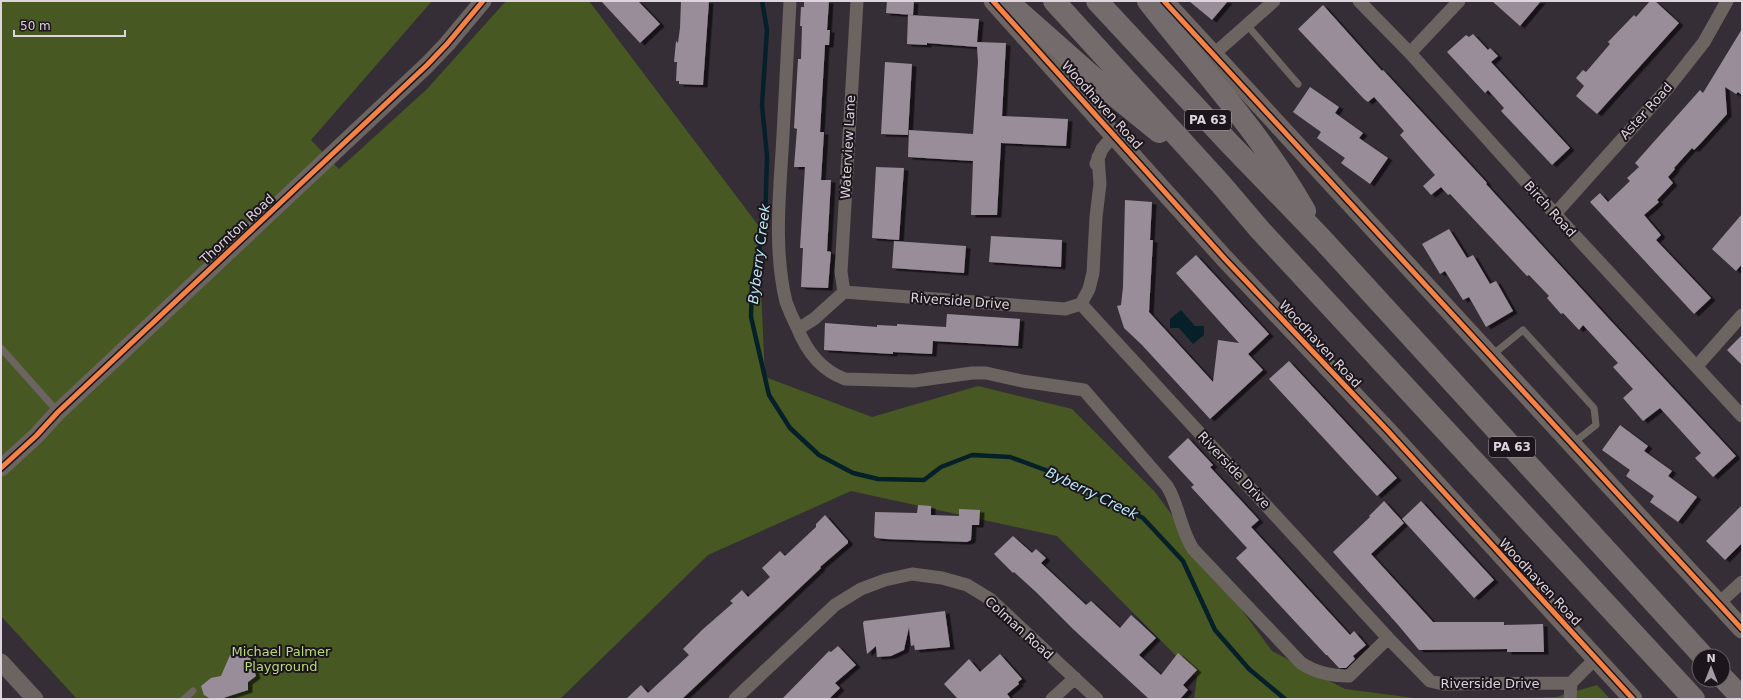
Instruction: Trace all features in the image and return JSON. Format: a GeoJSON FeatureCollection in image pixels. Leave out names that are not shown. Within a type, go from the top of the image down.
{"type":"FeatureCollection","features":[{"type":"Feature","properties":{"kind":"highway"},"geometry":{"type":"LineString","coordinates":[[1007,1],[1111,93],[1220,182]]}},
{"type":"Feature","properties":{"kind":"highway","name":"PA 63"},"geometry":{"type":"LineString","coordinates":[[1054,1],[1220,182],[1260,230],[1694,699]]}},
{"type":"Feature","properties":{"kind":"highway","name":"PA 63"},"geometry":{"type":"LineString","coordinates":[[1097,1],[1231,145],[1321,238],[1696,648]]}},
{"type":"Feature","properties":{"kind":"highway"},"geometry":{"type":"LineString","coordinates":[[1148,1],[1249,127],[1289,182],[1321,238]]}},
{"type":"Feature","properties":{"kind":"highway"},"geometry":{"type":"LineString","coordinates":[[1731,686],[1742,698]]}},
{"type":"Feature","properties":{"kind":"main road","name":"Woodhaven Road"},"geometry":{"type":"LineString","coordinates":[[993,1],[1225,259],[1387,430],[1633,699]]}},
{"type":"Feature","properties":{"kind":"main road"},"geometry":{"type":"LineString","coordinates":[[1164,1],[1742,628]]}},
{"type":"Feature","properties":{"kind":"street","name":"Thornton Road"},"geometry":{"type":"LineString","coordinates":[[1,468],[36,436],[58,412],[427,65],[447,44],[483,1]]}},
{"type":"Feature","properties":{"kind":"street"},"geometry":{"type":"LineString","coordinates":[[790,1],[779,226],[780,261],[787,303],[810,353],[827,369],[837,376],[845,379],[914,381],[972,373],[986,373],[1022,381],[1084,390],[1167,486],[1174,497],[1183,530],[1193,549],[1301,663],[1310,669],[1323,674],[1349,676],[1388,638]]}},
{"type":"Feature","properties":{"kind":"street","name":"Waterview Lane"},"geometry":{"type":"LineString","coordinates":[[844,292],[842,272],[857,1]]}},
{"type":"Feature","properties":{"kind":"street"},"geometry":{"type":"LineString","coordinates":[[1214,54],[1274,1]]}},
{"type":"Feature","properties":{"kind":"street","name":"Birch Road"},"geometry":{"type":"LineString","coordinates":[[1359,1],[1410,53],[1554,214],[1742,416]]}},
{"type":"Feature","properties":{"kind":"street"},"geometry":{"type":"LineString","coordinates":[[1410,53],[1459,1]]}},
{"type":"Feature","properties":{"kind":"street","name":"Aster Road"},"geometry":{"type":"LineString","coordinates":[[1554,214],[1671,83],[1704,42],[1727,1]]}},
{"type":"Feature","properties":{"kind":"street"},"geometry":{"type":"LineString","coordinates":[[1081,304],[1089,289],[1093,273],[1096,217],[1100,184],[1098,157],[1114,135]]}},
{"type":"Feature","properties":{"kind":"street"},"geometry":{"type":"LineString","coordinates":[[798,329],[814,319],[844,292]]}},
{"type":"Feature","properties":{"kind":"street","name":"Riverside Drive"},"geometry":{"type":"LineString","coordinates":[[844,292],[1065,309],[1081,304],[1388,638],[1425,676],[1436,684],[1571,683]]}},
{"type":"Feature","properties":{"kind":"street"},"geometry":{"type":"LineString","coordinates":[[1696,366],[1742,315]]}},
{"type":"Feature","properties":{"kind":"street","name":"Colman Road"},"geometry":{"type":"LineString","coordinates":[[735,699],[835,605],[861,589],[885,580],[912,574],[942,578],[961,583],[990,599],[1097,699]]}},
{"type":"Feature","properties":{"kind":"street"},"geometry":{"type":"LineString","coordinates":[[1719,604],[1742,582]]}},
{"type":"Feature","properties":{"kind":"street"},"geometry":{"type":"LineString","coordinates":[[1570,698],[1571,683],[1596,658]]}},
{"type":"Feature","properties":{"kind":"street"},"geometry":{"type":"LineString","coordinates":[[1,662],[35,699]]}},
{"type":"Feature","properties":{"kind":"street"},"geometry":{"type":"LineString","coordinates":[[1052,699],[1075,678]]}},
{"type":"Feature","properties":{"kind":"lane"},"geometry":{"type":"LineString","coordinates":[[1247,25],[1298,84]]}},
{"type":"Feature","properties":{"kind":"lane"},"geometry":{"type":"LineString","coordinates":[[1491,356],[1523,330],[1594,408],[1596,424],[1572,444]]}},
{"type":"Feature","properties":{"kind":"lane"},"geometry":{"type":"LineString","coordinates":[[1,348],[58,412]]}},
{"type":"Feature","properties":{"kind":"lane"},"geometry":{"type":"LineString","coordinates":[[184,699],[193,691]]}},
{"type":"Feature","properties":{"kind":"green space","name":"Michael Palmer Playground"},"geometry":{"type":"Polygon","coordinates":[[[1,1],[432,1],[311,140],[339,169],[427,89],[506,1],[589,1],[758,225],[765,377],[872,417],[978,386],[1072,409],[1155,492],[1272,651],[1345,689],[1422,699],[1194,699],[1197,677],[1057,536],[851,491],[708,555],[560,699],[77,699],[1,616],[1,1]]]}},
{"type":"Feature","properties":{"kind":"green space"},"geometry":{"type":"Polygon","coordinates":[[[1597,685],[1610,699],[1458,699],[1556,697],[1597,685]]]}},
{"type":"Feature","properties":{"kind":"water"},"geometry":{"type":"Polygon","coordinates":[[[1181,310],[1195,326],[1204,326],[1204,335],[1193,344],[1179,328],[1170,328],[1170,319],[1181,310]]]}},
{"type":"Feature","properties":{"kind":"building"},"geometry":{"type":"Polygon","coordinates":[[[601,1],[638,1],[660,24],[640,43],[601,1]]]}},
{"type":"Feature","properties":{"kind":"building"},"geometry":{"type":"Polygon","coordinates":[[[681,1],[709,1],[703,85],[679,84],[679,81],[676,81],[677,62],[674,62],[676,41],[678,43],[680,28],[681,1]]]}},
{"type":"Feature","properties":{"kind":"building"},"geometry":{"type":"Polygon","coordinates":[[[804,1],[829,1],[827,30],[830,30],[829,45],[825,45],[820,132],[824,132],[821,180],[831,180],[827,251],[831,252],[828,288],[801,287],[803,248],[800,248],[805,167],[794,167],[797,129],[794,128],[798,59],[801,59],[801,7],[804,7],[804,1]]]}},
{"type":"Feature","properties":{"kind":"building"},"geometry":{"type":"Polygon","coordinates":[[[887,1],[914,1],[913,15],[886,13],[887,1]]]}},
{"type":"Feature","properties":{"kind":"building"},"geometry":{"type":"Polygon","coordinates":[[[1189,1],[1228,1],[1212,20],[1189,1]]]}},
{"type":"Feature","properties":{"kind":"building"},"geometry":{"type":"Polygon","coordinates":[[[1492,1],[1541,1],[1520,26],[1492,1]]]}},
{"type":"Feature","properties":{"kind":"building"},"geometry":{"type":"Polygon","coordinates":[[[1650,1],[1655,1],[1679,23],[1597,114],[1576,96],[1584,86],[1576,78],[1583,70],[1586,72],[1610,44],[1608,42],[1634,15],[1636,17],[1650,1]]]}},
{"type":"Feature","properties":{"kind":"building"},"geometry":{"type":"Polygon","coordinates":[[[1323,5],[1736,456],[1713,477],[1695,458],[1701,453],[1660,408],[1643,421],[1623,398],[1633,389],[1613,367],[1618,363],[1583,325],[1579,330],[1563,313],[1561,314],[1547,298],[1549,296],[1529,275],[1527,276],[1450,194],[1448,195],[1441,187],[1431,195],[1423,186],[1435,175],[1400,135],[1404,131],[1374,97],[1368,102],[1364,99],[1298,29],[1323,5]]]}},
{"type":"Feature","properties":{"kind":"building"},"geometry":{"type":"Polygon","coordinates":[[[908,15],[979,19],[977,42],[1006,43],[1002,116],[1068,119],[1066,146],[1001,143],[997,215],[971,215],[973,161],[908,157],[909,130],[973,134],[978,62],[977,47],[927,43],[927,45],[907,44],[908,15]]]}},
{"type":"Feature","properties":{"kind":"building"},"geometry":{"type":"Polygon","coordinates":[[[1742,29],[1742,95],[1738,92],[1736,94],[1725,87],[1727,114],[1700,144],[1694,150],[1692,148],[1674,168],[1675,169],[1668,177],[1673,183],[1657,200],[1659,202],[1644,215],[1661,235],[1656,240],[1711,298],[1694,314],[1590,202],[1600,193],[1608,202],[1630,181],[1627,178],[1639,167],[1635,163],[1700,90],[1703,93],[1742,29]]]}},
{"type":"Feature","properties":{"kind":"building"},"geometry":{"type":"Polygon","coordinates":[[[1473,34],[1488,50],[1490,48],[1498,56],[1491,62],[1570,148],[1552,165],[1501,111],[1504,108],[1488,90],[1485,93],[1447,52],[1466,35],[1469,37],[1473,34]]]}},
{"type":"Feature","properties":{"kind":"building"},"geometry":{"type":"Polygon","coordinates":[[[885,62],[912,64],[908,135],[881,134],[885,62]]]}},
{"type":"Feature","properties":{"kind":"building"},"geometry":{"type":"Polygon","coordinates":[[[1310,87],[1339,107],[1335,113],[1363,133],[1359,138],[1388,158],[1370,184],[1341,163],[1345,158],[1317,138],[1321,132],[1293,112],[1310,87]]]}},
{"type":"Feature","properties":{"kind":"building"},"geometry":{"type":"Polygon","coordinates":[[[876,167],[904,168],[899,240],[872,238],[876,167]]]}},
{"type":"Feature","properties":{"kind":"building"},"geometry":{"type":"Polygon","coordinates":[[[1125,200],[1152,202],[1150,240],[1153,240],[1149,312],[1213,382],[1218,340],[1239,343],[1176,273],[1196,255],[1269,334],[1248,354],[1263,370],[1210,419],[1142,345],[1124,328],[1117,306],[1121,305],[1123,287],[1125,200]]]}},
{"type":"Feature","properties":{"kind":"building"},"geometry":{"type":"Polygon","coordinates":[[[1742,214],[1742,264],[1736,271],[1712,249],[1742,214]]]}},
{"type":"Feature","properties":{"kind":"building"},"geometry":{"type":"Polygon","coordinates":[[[1449,229],[1467,258],[1473,255],[1490,284],[1496,281],[1513,311],[1486,327],[1469,297],[1463,300],[1445,271],[1440,274],[1422,244],[1449,229]]]}},
{"type":"Feature","properties":{"kind":"building"},"geometry":{"type":"Polygon","coordinates":[[[991,236],[1062,240],[1061,267],[989,262],[991,236]]]}},
{"type":"Feature","properties":{"kind":"building"},"geometry":{"type":"Polygon","coordinates":[[[894,241],[966,246],[964,273],[892,268],[894,241]]]}},
{"type":"Feature","properties":{"kind":"building"},"geometry":{"type":"Polygon","coordinates":[[[947,314],[1020,319],[1018,346],[933,341],[932,354],[893,352],[893,354],[824,350],[825,323],[877,327],[877,325],[897,326],[897,324],[946,327],[947,314]]]}},
{"type":"Feature","properties":{"kind":"building"},"geometry":{"type":"Polygon","coordinates":[[[1742,335],[1742,365],[1727,350],[1742,335]]]}},
{"type":"Feature","properties":{"kind":"building"},"geometry":{"type":"Polygon","coordinates":[[[1289,361],[1397,478],[1377,496],[1269,379],[1289,361]]]}},
{"type":"Feature","properties":{"kind":"building"},"geometry":{"type":"Polygon","coordinates":[[[1620,425],[1648,446],[1644,451],[1672,471],[1668,476],[1697,497],[1678,522],[1650,502],[1654,496],[1626,476],[1630,470],[1602,450],[1620,425]]]}},
{"type":"Feature","properties":{"kind":"building"},"geometry":{"type":"Polygon","coordinates":[[[1188,438],[1213,465],[1210,467],[1259,520],[1251,527],[1350,635],[1354,631],[1366,645],[1353,656],[1355,659],[1346,668],[1339,668],[1326,655],[1236,558],[1247,548],[1191,487],[1194,485],[1168,457],[1188,438]]]}},
{"type":"Feature","properties":{"kind":"building"},"geometry":{"type":"Polygon","coordinates":[[[1384,501],[1404,523],[1371,554],[1433,622],[1504,622],[1504,625],[1543,624],[1544,652],[1507,652],[1507,649],[1419,650],[1333,552],[1370,517],[1369,516],[1384,501]]]}},
{"type":"Feature","properties":{"kind":"building"},"geometry":{"type":"Polygon","coordinates":[[[1421,501],[1494,580],[1474,598],[1402,519],[1421,501]]]}},
{"type":"Feature","properties":{"kind":"building"},"geometry":{"type":"Polygon","coordinates":[[[918,505],[931,506],[931,515],[959,516],[959,509],[980,510],[979,525],[972,525],[971,540],[967,542],[886,539],[876,538],[874,536],[875,512],[917,513],[918,505]]]}},
{"type":"Feature","properties":{"kind":"building"},"geometry":{"type":"Polygon","coordinates":[[[1742,505],[1742,543],[1725,560],[1706,541],[1742,505]]]}},
{"type":"Feature","properties":{"kind":"building"},"geometry":{"type":"Polygon","coordinates":[[[825,515],[848,541],[848,543],[820,567],[821,568],[682,699],[626,699],[641,685],[648,693],[689,655],[683,649],[733,603],[730,601],[742,590],[748,597],[770,577],[762,568],[780,551],[785,556],[816,527],[816,524],[825,515]]]}},
{"type":"Feature","properties":{"kind":"building"},"geometry":{"type":"Polygon","coordinates":[[[1013,536],[1032,553],[1036,549],[1046,558],[1041,563],[1086,605],[1091,601],[1120,628],[1131,615],[1156,638],[1139,655],[1161,675],[1178,653],[1197,670],[1183,685],[1188,690],[1180,699],[1149,699],[1073,629],[1036,592],[1014,572],[1013,573],[994,554],[1013,536]]]}},
{"type":"Feature","properties":{"kind":"building"},"geometry":{"type":"Polygon","coordinates":[[[945,611],[950,647],[915,650],[914,645],[911,646],[909,627],[904,650],[891,656],[877,657],[876,646],[867,654],[864,621],[945,611]]]}},
{"type":"Feature","properties":{"kind":"building"},"geometry":{"type":"Polygon","coordinates":[[[838,646],[856,665],[835,683],[840,688],[829,699],[782,699],[829,651],[831,652],[838,646]]]}},
{"type":"Feature","properties":{"kind":"building"},"geometry":{"type":"Polygon","coordinates":[[[1000,654],[1022,679],[1018,682],[1019,684],[1007,694],[1011,699],[958,699],[944,684],[969,659],[980,672],[1000,654]]]}},
{"type":"Feature","properties":{"kind":"building"},"geometry":{"type":"Polygon","coordinates":[[[230,655],[249,655],[256,676],[248,682],[248,690],[220,699],[211,699],[204,695],[201,686],[211,678],[221,676],[230,655]]]}},
{"type":"Feature","properties":{"kind":"waterway","name":"Byberry Creek"},"geometry":{"type":"LineString","coordinates":[[762,1],[767,30],[762,105],[767,156],[765,224],[752,280],[751,317],[769,395],[790,428],[819,455],[853,473],[878,479],[924,480],[941,467],[972,455],[1010,457],[1059,475],[1143,518],[1183,561],[1215,630],[1249,669],[1285,699]]}},
{"type":"Feature","properties":{"kind":"cycle path"},"geometry":{"type":"LineString","coordinates":[[1,468],[36,436],[58,412],[427,65],[447,44],[483,1]]}},
{"type":"Feature","properties":{"kind":"cycle path"},"geometry":{"type":"LineString","coordinates":[[993,1],[1225,259],[1387,430],[1633,699]]}},
{"type":"Feature","properties":{"kind":"cycle path"},"geometry":{"type":"LineString","coordinates":[[1164,1],[1742,629]]}}]}
